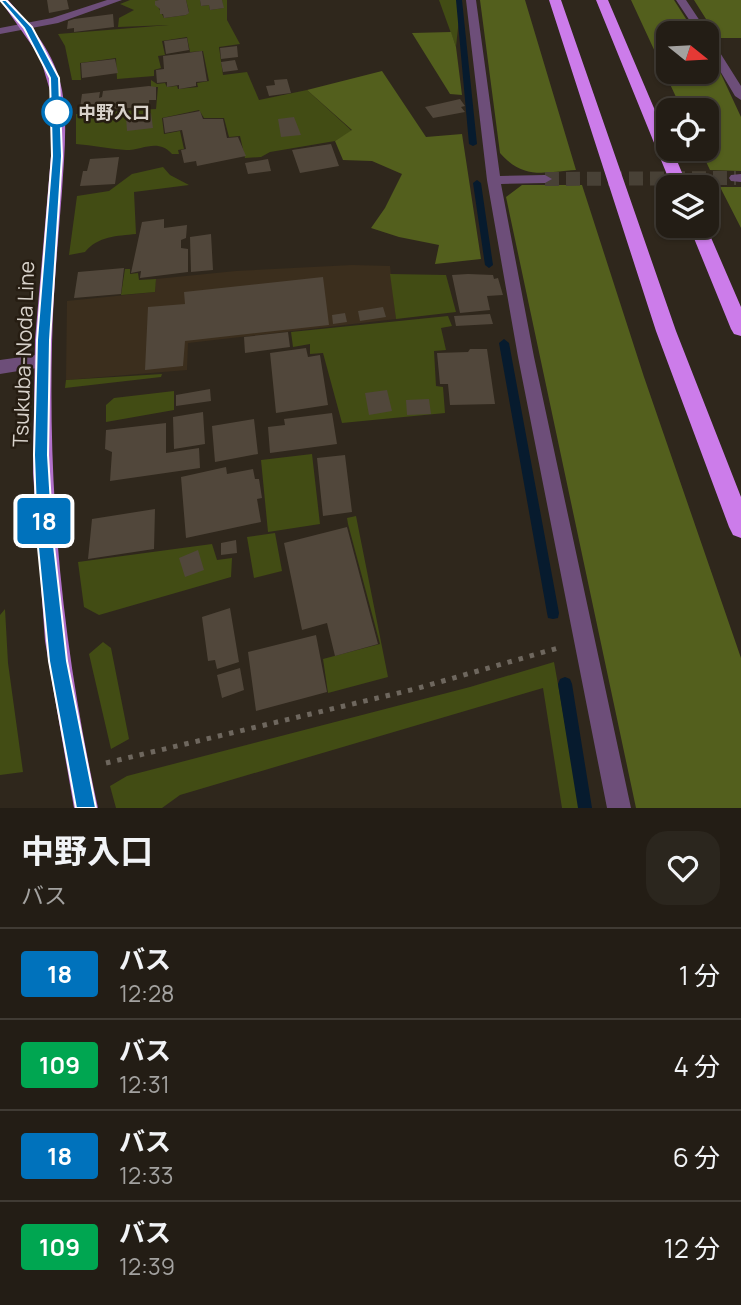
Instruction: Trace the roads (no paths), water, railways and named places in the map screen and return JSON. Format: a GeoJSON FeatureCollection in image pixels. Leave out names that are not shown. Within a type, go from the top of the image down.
{"type":"FeatureCollection","features":[{"type":"Feature","properties":{"kind":"highway"},"geometry":{"type":"LineString","coordinates":[[555,0],[666,331],[741,527]]}},
{"type":"Feature","properties":{"kind":"highway"},"geometry":{"type":"LineString","coordinates":[[602,0],[675,175]]}},
{"type":"Feature","properties":{"kind":"highway"},"geometry":{"type":"LineString","coordinates":[[702,238],[741,328]]}},
{"type":"Feature","properties":{"kind":"main road","name":"Tsukuba-Noda Line"},"geometry":{"type":"LineString","coordinates":[[3,0],[28,27],[54,78],[57,104],[57,156],[43,361],[41,455],[45,537],[58,661],[86,808]]}},
{"type":"Feature","properties":{"kind":"street"},"geometry":{"type":"LineString","coordinates":[[0,31],[28,27],[117,0]]}},
{"type":"Feature","properties":{"kind":"street"},"geometry":{"type":"LineString","coordinates":[[471,0],[494,180],[583,641],[619,808]]}},
{"type":"Feature","properties":{"kind":"street"},"geometry":{"type":"LineString","coordinates":[[681,0],[695,21]]}},
{"type":"Feature","properties":{"kind":"street"},"geometry":{"type":"LineString","coordinates":[[719,60],[741,96]]}},
{"type":"Feature","properties":{"kind":"street"},"geometry":{"type":"LineString","coordinates":[[494,180],[545,179]]}},
{"type":"Feature","properties":{"kind":"street"},"geometry":{"type":"LineString","coordinates":[[0,367],[43,361]]}},
{"type":"Feature","properties":{"kind":"waterway"},"geometry":{"type":"LineString","coordinates":[[459,0],[473,144]]}},
{"type":"Feature","properties":{"kind":"waterway"},"geometry":{"type":"LineString","coordinates":[[477,183],[489,265]]}},
{"type":"Feature","properties":{"kind":"waterway"},"geometry":{"type":"LineString","coordinates":[[504,343],[553,613]]}},
{"type":"Feature","properties":{"kind":"waterway"},"geometry":{"type":"LineString","coordinates":[[565,684],[585,808]]}},
{"type":"Feature","properties":{"kind":"tunnel"},"geometry":{"type":"LineString","coordinates":[[545,179],[736,178]]}},
{"type":"Feature","properties":{"kind":"place","name":"中野入口"},"geometry":{"type":"Point","coordinates":[57,112]}}]}
